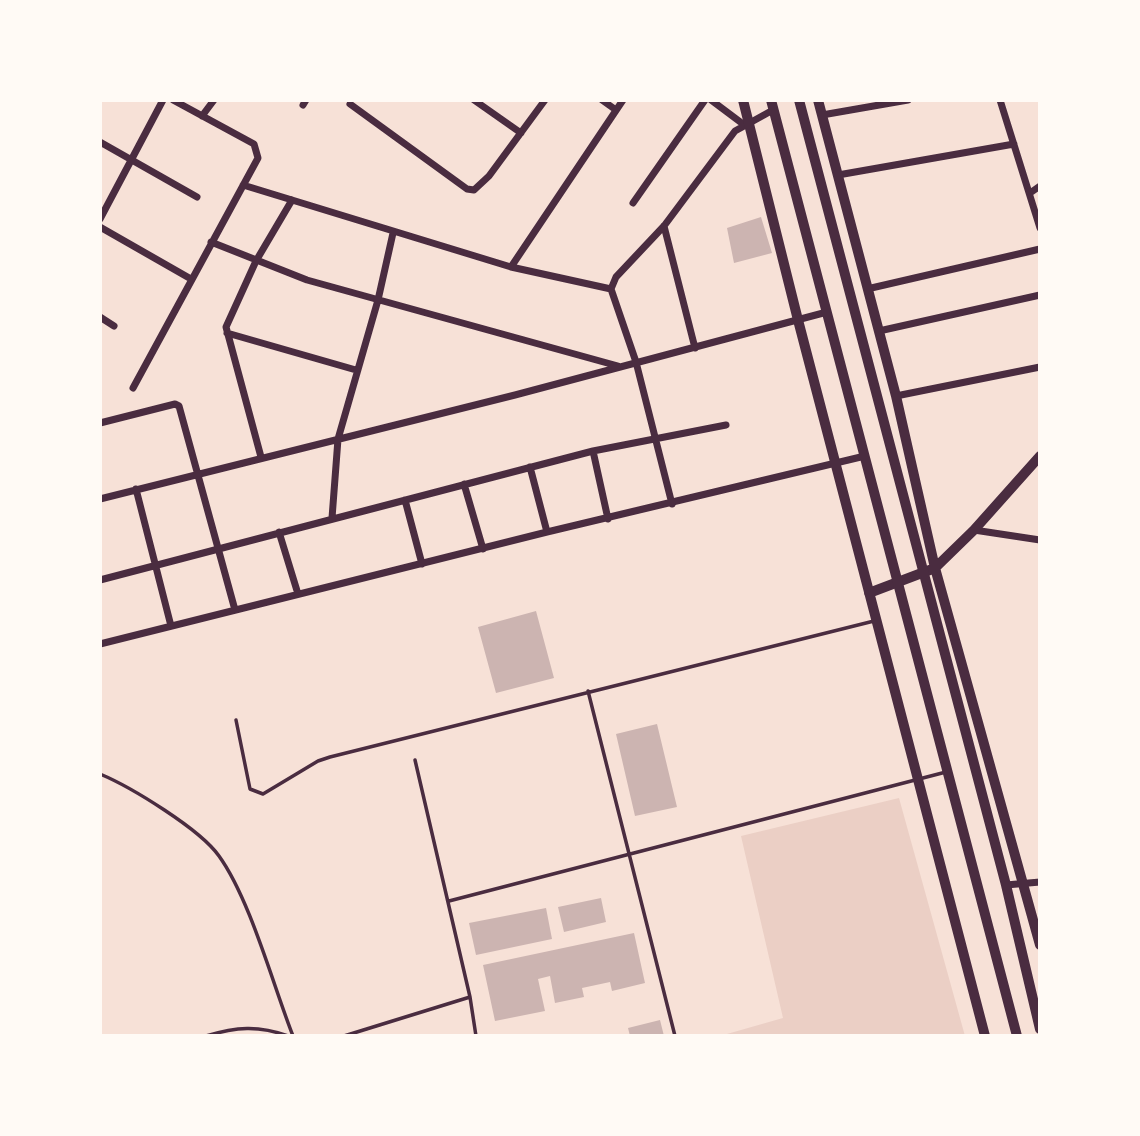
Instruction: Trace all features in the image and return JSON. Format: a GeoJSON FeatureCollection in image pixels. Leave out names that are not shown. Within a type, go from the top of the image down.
{"type":"FeatureCollection","features":[{"type":"Feature","properties":{"kind":"main road"},"geometry":{"type":"LineString","coordinates":[[743,100],[797,320],[985,1036]]}},
{"type":"Feature","properties":{"kind":"main road"},"geometry":{"type":"LineString","coordinates":[[799,100],[929,570],[1040,945]]}},
{"type":"Feature","properties":{"kind":"main road"},"geometry":{"type":"LineString","coordinates":[[818,100],[895,396],[929,570],[1040,1029]]}},
{"type":"Feature","properties":{"kind":"main road"},"geometry":{"type":"LineString","coordinates":[[772,105],[1017,1036]]}},
{"type":"Feature","properties":{"kind":"main road"},"geometry":{"type":"LineString","coordinates":[[869,593],[929,570],[974,530],[1040,456]]}},
{"type":"Feature","properties":{"kind":"street"},"geometry":{"type":"LineString","coordinates":[[100,219],[163,100]]}},
{"type":"Feature","properties":{"kind":"street"},"geometry":{"type":"LineString","coordinates":[[134,388],[258,158],[257,148],[173,100]]}},
{"type":"Feature","properties":{"kind":"street"},"geometry":{"type":"LineString","coordinates":[[202,116],[214,100]]}},
{"type":"Feature","properties":{"kind":"street"},"geometry":{"type":"LineString","coordinates":[[474,100],[521,133]]}},
{"type":"Feature","properties":{"kind":"street"},"geometry":{"type":"LineString","coordinates":[[350,104],[471,190],[479,188],[545,100]]}},
{"type":"Feature","properties":{"kind":"street"},"geometry":{"type":"LineString","coordinates":[[602,100],[616,110]]}},
{"type":"Feature","properties":{"kind":"street"},"geometry":{"type":"LineString","coordinates":[[511,267],[623,100]]}},
{"type":"Feature","properties":{"kind":"street"},"geometry":{"type":"LineString","coordinates":[[633,203],[705,100]]}},
{"type":"Feature","properties":{"kind":"street"},"geometry":{"type":"LineString","coordinates":[[711,100],[747,122]]}},
{"type":"Feature","properties":{"kind":"street"},"geometry":{"type":"LineString","coordinates":[[822,115],[908,100]]}},
{"type":"Feature","properties":{"kind":"street"},"geometry":{"type":"LineString","coordinates":[[1000,100],[1040,228]]}},
{"type":"Feature","properties":{"kind":"street"},"geometry":{"type":"LineString","coordinates":[[672,504],[636,362],[611,289],[617,277],[664,226],[747,122],[772,105]]}},
{"type":"Feature","properties":{"kind":"street"},"geometry":{"type":"LineString","coordinates":[[100,142],[197,197]]}},
{"type":"Feature","properties":{"kind":"street"},"geometry":{"type":"LineString","coordinates":[[838,175],[1014,144]]}},
{"type":"Feature","properties":{"kind":"street"},"geometry":{"type":"LineString","coordinates":[[243,185],[511,267],[611,289]]}},
{"type":"Feature","properties":{"kind":"street"},"geometry":{"type":"LineString","coordinates":[[1030,194],[1040,186]]}},
{"type":"Feature","properties":{"kind":"street"},"geometry":{"type":"LineString","coordinates":[[261,457],[227,333],[228,318],[256,261],[292,200]]}},
{"type":"Feature","properties":{"kind":"street"},"geometry":{"type":"LineString","coordinates":[[664,226],[695,348]]}},
{"type":"Feature","properties":{"kind":"street"},"geometry":{"type":"LineString","coordinates":[[100,227],[191,279]]}},
{"type":"Feature","properties":{"kind":"street"},"geometry":{"type":"LineString","coordinates":[[332,518],[338,439],[378,300],[393,233]]}},
{"type":"Feature","properties":{"kind":"street"},"geometry":{"type":"LineString","coordinates":[[211,242],[307,280],[619,366]]}},
{"type":"Feature","properties":{"kind":"street"},"geometry":{"type":"LineString","coordinates":[[867,289],[1040,250]]}},
{"type":"Feature","properties":{"kind":"street"},"geometry":{"type":"LineString","coordinates":[[879,331],[1040,295]]}},
{"type":"Feature","properties":{"kind":"street"},"geometry":{"type":"LineString","coordinates":[[100,499],[827,312]]}},
{"type":"Feature","properties":{"kind":"street"},"geometry":{"type":"LineString","coordinates":[[100,317],[114,326]]}},
{"type":"Feature","properties":{"kind":"street"},"geometry":{"type":"LineString","coordinates":[[227,333],[356,370]]}},
{"type":"Feature","properties":{"kind":"street"},"geometry":{"type":"LineString","coordinates":[[895,396],[1040,367]]}},
{"type":"Feature","properties":{"kind":"street"},"geometry":{"type":"LineString","coordinates":[[100,423],[177,405],[181,410],[195,474],[235,610]]}},
{"type":"Feature","properties":{"kind":"street"},"geometry":{"type":"LineString","coordinates":[[100,580],[593,451],[726,425]]}},
{"type":"Feature","properties":{"kind":"street"},"geometry":{"type":"LineString","coordinates":[[593,451],[608,519]]}},
{"type":"Feature","properties":{"kind":"street"},"geometry":{"type":"LineString","coordinates":[[100,644],[865,456]]}},
{"type":"Feature","properties":{"kind":"street"},"geometry":{"type":"LineString","coordinates":[[530,467],[547,532]]}},
{"type":"Feature","properties":{"kind":"street"},"geometry":{"type":"LineString","coordinates":[[464,484],[483,549]]}},
{"type":"Feature","properties":{"kind":"street"},"geometry":{"type":"LineString","coordinates":[[136,489],[171,626]]}},
{"type":"Feature","properties":{"kind":"street"},"geometry":{"type":"LineString","coordinates":[[405,500],[422,564]]}},
{"type":"Feature","properties":{"kind":"street"},"geometry":{"type":"LineString","coordinates":[[974,530],[1040,540]]}},
{"type":"Feature","properties":{"kind":"street"},"geometry":{"type":"LineString","coordinates":[[279,532],[298,594]]}},
{"type":"Feature","properties":{"kind":"street"},"geometry":{"type":"LineString","coordinates":[[1006,885],[1040,882]]}},
{"type":"Feature","properties":{"kind":"lane"},"geometry":{"type":"LineString","coordinates":[[236,720],[250,789],[257,794],[267,793],[318,761],[588,691],[876,621]]}},
{"type":"Feature","properties":{"kind":"lane"},"geometry":{"type":"LineString","coordinates":[[588,691],[675,1036]]}},
{"type":"Feature","properties":{"kind":"lane"},"geometry":{"type":"LineString","coordinates":[[415,760],[449,901],[476,1036]]}},
{"type":"Feature","properties":{"kind":"lane"},"geometry":{"type":"LineString","coordinates":[[449,901],[628,857],[948,772]]}},
{"type":"Feature","properties":{"kind":"lane"},"geometry":{"type":"LineString","coordinates":[[100,774],[179,821],[219,856],[238,891],[290,1036]]}},
{"type":"Feature","properties":{"kind":"lane"},"geometry":{"type":"LineString","coordinates":[[344,1036],[470,998]]}},
{"type":"Feature","properties":{"kind":"lane"},"geometry":{"type":"LineString","coordinates":[[206,1036],[235,1028],[251,1027],[290,1036]]}},
{"type":"Feature","properties":{"kind":"shaded area"},"geometry":{"type":"Polygon","coordinates":[[[899,798],[965,1036],[720,1036],[783,1018],[741,836],[899,798]]]}},
{"type":"Feature","properties":{"kind":"building"},"geometry":{"type":"Polygon","coordinates":[[[761,217],[772,253],[734,263],[727,228],[761,217]]]}},
{"type":"Feature","properties":{"kind":"building"},"geometry":{"type":"Polygon","coordinates":[[[536,611],[554,678],[496,693],[478,627],[536,611]]]}},
{"type":"Feature","properties":{"kind":"building"},"geometry":{"type":"Polygon","coordinates":[[[657,724],[677,807],[635,816],[616,734],[657,724]]]}},
{"type":"Feature","properties":{"kind":"building"},"geometry":{"type":"Polygon","coordinates":[[[601,898],[606,922],[564,932],[558,907],[601,898]]]}},
{"type":"Feature","properties":{"kind":"building"},"geometry":{"type":"Polygon","coordinates":[[[546,908],[552,939],[476,955],[469,923],[546,908]]]}},
{"type":"Feature","properties":{"kind":"building"},"geometry":{"type":"Polygon","coordinates":[[[634,933],[645,983],[612,991],[610,982],[582,988],[584,997],[555,1003],[550,976],[538,979],[545,1011],[495,1021],[483,965],[634,933]]]}},
{"type":"Feature","properties":{"kind":"building"},"geometry":{"type":"Polygon","coordinates":[[[660,1020],[664,1036],[630,1036],[628,1028],[660,1020]]]}}]}
